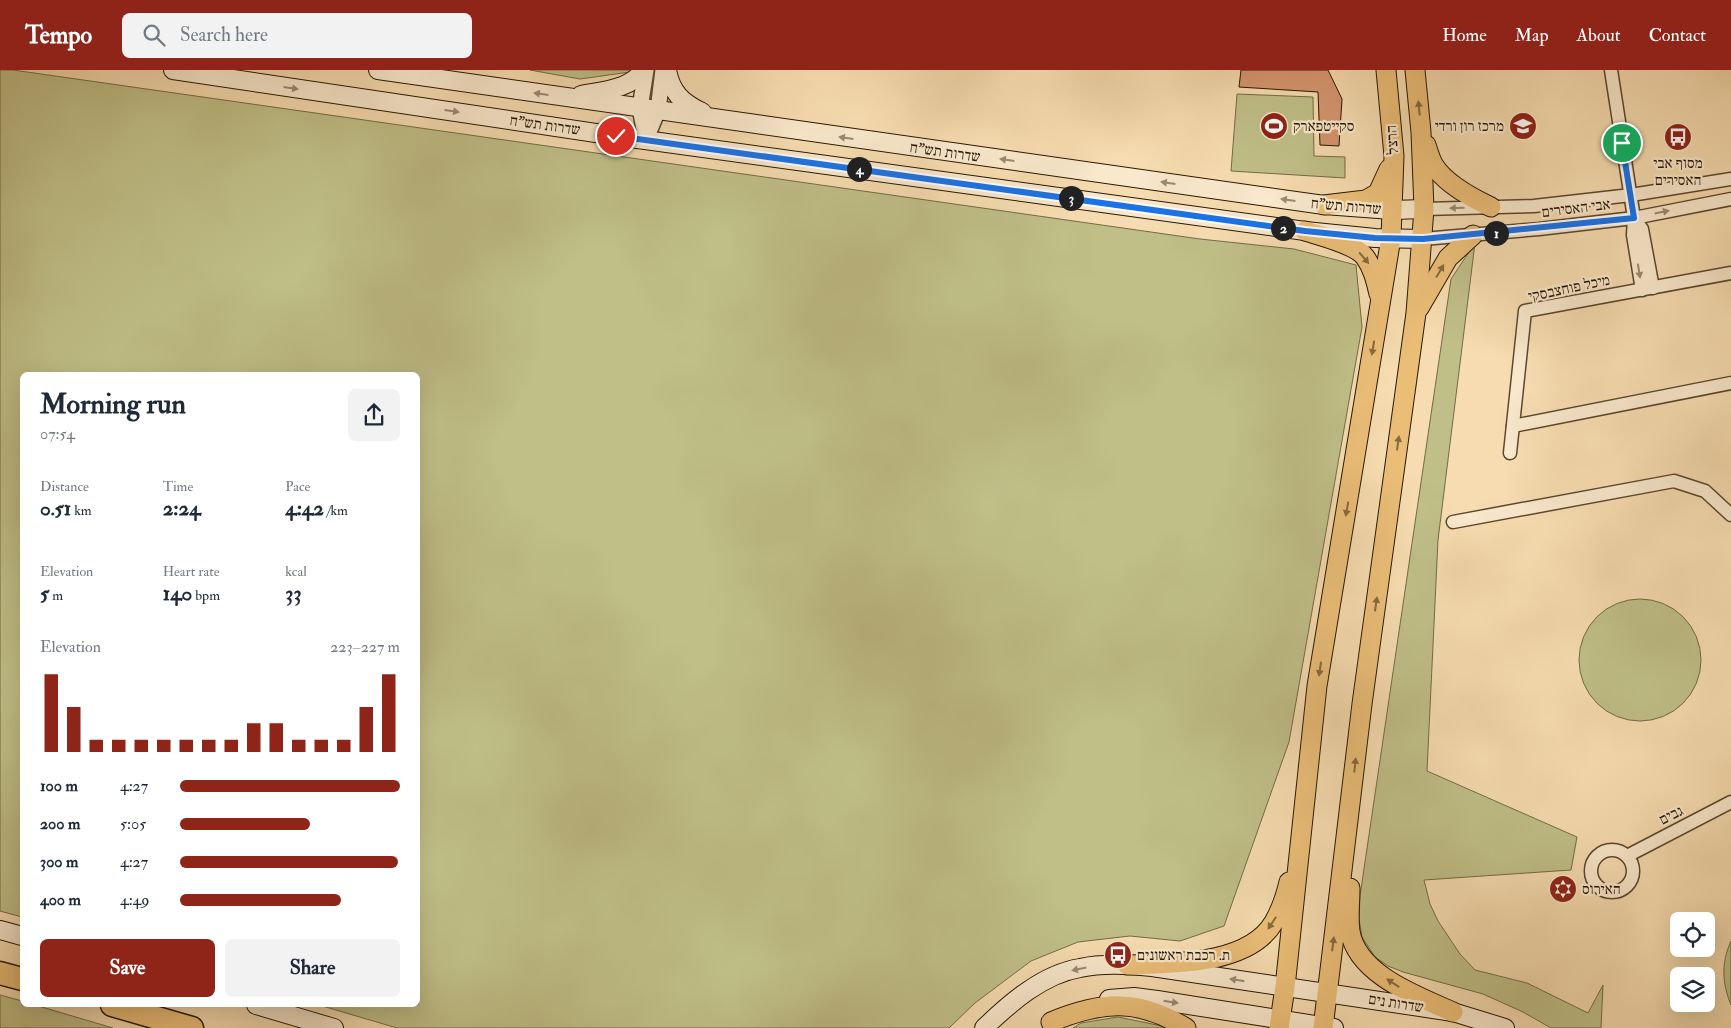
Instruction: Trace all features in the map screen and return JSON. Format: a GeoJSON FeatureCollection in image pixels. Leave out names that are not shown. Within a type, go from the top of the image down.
{"type":"FeatureCollection","features":[{"type":"Feature","properties":{"kind":"highway"},"geometry":{"type":"LineString","coordinates":[[0,972],[20,978]]}},
{"type":"Feature","properties":{"kind":"highway"},"geometry":{"type":"LineString","coordinates":[[119,1007],[192,1028]]}},
{"type":"Feature","properties":{"kind":"main road","name":"שדרות תש\"ח"},"geometry":{"type":"LineString","coordinates":[[174,70],[646,139],[1305,231],[1423,239]]}},
{"type":"Feature","properties":{"kind":"main road","name":"שדרות תש\"ח"},"geometry":{"type":"LineString","coordinates":[[378,70],[1324,205],[1392,210],[1424,209]]}},
{"type":"Feature","properties":{"kind":"main road"},"geometry":{"type":"LineString","coordinates":[[569,98],[628,84],[638,78],[644,70]]}},
{"type":"Feature","properties":{"kind":"main road"},"geometry":{"type":"LineString","coordinates":[[665,70],[676,95],[682,101],[721,120]]}},
{"type":"Feature","properties":{"kind":"main road","name":"הרצל"},"geometry":{"type":"LineString","coordinates":[[1303,827],[1317,686],[1324,639],[1391,238],[1394,156],[1386,70]]}},
{"type":"Feature","properties":{"kind":"main road","name":"הרצל"},"geometry":{"type":"LineString","coordinates":[[1352,798],[1362,704],[1416,313],[1423,239],[1424,209],[1421,132],[1415,70]]}},
{"type":"Feature","properties":{"kind":"main road"},"geometry":{"type":"LineString","coordinates":[[1421,132],[1433,165],[1463,194],[1491,207]]}},
{"type":"Feature","properties":{"kind":"main road"},"geometry":{"type":"LineString","coordinates":[[1324,205],[1366,200],[1378,193],[1384,184],[1394,156]]}},
{"type":"Feature","properties":{"kind":"main road"},"geometry":{"type":"LineString","coordinates":[[1305,231],[1349,246],[1364,256],[1371,268],[1380,300]]}},
{"type":"Feature","properties":{"kind":"main road"},"geometry":{"type":"LineString","coordinates":[[1416,313],[1448,258],[1473,235]]}},
{"type":"Feature","properties":{"kind":"main road"},"geometry":{"type":"LineString","coordinates":[[1047,1025],[1069,1011],[1091,1002],[1112,998],[1134,998],[1279,1024],[1327,1027],[1327,992],[1352,798]]}},
{"type":"Feature","properties":{"kind":"main road"},"geometry":{"type":"LineString","coordinates":[[1352,798],[1350,931],[1354,943],[1369,964],[1386,978],[1402,989],[1453,1012]]}},
{"type":"Feature","properties":{"kind":"main road"},"geometry":{"type":"LineString","coordinates":[[1127,965],[1201,962],[1231,953],[1263,935],[1274,922],[1285,894],[1303,827]]}},
{"type":"Feature","properties":{"kind":"main road"},"geometry":{"type":"LineString","coordinates":[[1279,1024],[1303,827]]}},
{"type":"Feature","properties":{"kind":"main road"},"geometry":{"type":"LineString","coordinates":[[0,930],[20,935]]}},
{"type":"Feature","properties":{"kind":"main road","name":"שדרות נים"},"geometry":{"type":"LineString","coordinates":[[984,1028],[1013,1002],[1056,975],[1079,968],[1127,965],[1327,992],[1453,1012],[1505,1028]]}},
{"type":"Feature","properties":{"kind":"main road"},"geometry":{"type":"LineString","coordinates":[[1047,1025],[1089,1008],[1125,1005],[1155,1013],[1186,1028]]}},
{"type":"Feature","properties":{"kind":"main road"},"geometry":{"type":"LineString","coordinates":[[263,1007],[334,1028]]}},
{"type":"Feature","properties":{"kind":"street"},"geometry":{"type":"LineString","coordinates":[[644,70],[640,108],[646,139]]}},
{"type":"Feature","properties":{"kind":"street"},"geometry":{"type":"LineString","coordinates":[[646,139],[658,110],[665,70]]}},
{"type":"Feature","properties":{"kind":"street"},"geometry":{"type":"LineString","coordinates":[[1611,70],[1634,218],[1642,229],[1647,289]]}},
{"type":"Feature","properties":{"kind":"street","name":"אבי האסירים"},"geometry":{"type":"LineString","coordinates":[[1424,209],[1534,206],[1630,195],[1731,179]]}},
{"type":"Feature","properties":{"kind":"street","name":"אבי האסירים"},"geometry":{"type":"LineString","coordinates":[[1423,239],[1634,218],[1731,198]]}},
{"type":"Feature","properties":{"kind":"street","name":"מיכל פוחצבסקי"},"geometry":{"type":"LineString","coordinates":[[1510,453],[1525,311],[1731,273]]}},
{"type":"Feature","properties":{"kind":"street"},"geometry":{"type":"LineString","coordinates":[[1513,426],[1731,383]]}},
{"type":"Feature","properties":{"kind":"street"},"geometry":{"type":"LineString","coordinates":[[1453,522],[1674,481],[1705,491],[1731,515]]}},
{"type":"Feature","properties":{"kind":"street","name":"גבים"},"geometry":{"type":"LineString","coordinates":[[1627,856],[1731,802]]}},
{"type":"Feature","properties":{"kind":"shaded area"},"geometry":{"type":"Polygon","coordinates":[[[0,70],[13,70],[1200,239],[1294,249],[1356,265],[1362,327],[1289,742],[1224,926],[1180,941],[1130,936],[1078,942],[1031,961],[975,1003],[949,1028],[397,1028],[326,1007],[420,1007],[420,372],[20,372],[20,916],[0,911],[0,70]]]}},
{"type":"Feature","properties":{"kind":"shaded area"},"geometry":{"type":"Polygon","coordinates":[[[530,70],[630,70],[630,72],[580,79],[530,70]]]}},
{"type":"Feature","properties":{"kind":"shaded area","name":"סקייטפארק"},"geometry":{"type":"Polygon","coordinates":[[[1237,94],[1313,97],[1314,156],[1345,157],[1345,178],[1231,171],[1237,94]]]}},
{"type":"Feature","properties":{"kind":"shaded area"},"geometry":{"type":"Polygon","coordinates":[[[1475,243],[1438,540],[1427,771],[1577,837],[1571,870],[1424,880],[1430,904],[1438,921],[1460,954],[1475,970],[1527,983],[1588,1013],[1603,985],[1601,1028],[1551,1028],[1523,1012],[1483,994],[1403,972],[1388,966],[1375,957],[1362,937],[1359,919],[1360,896],[1451,279],[1475,243]]]}},
{"type":"Feature","properties":{"kind":"shaded area"},"geometry":{"type":"Polygon","coordinates":[[[1640,599],[1663,603],[1683,617],[1697,637],[1701,660],[1697,683],[1683,703],[1663,717],[1640,721],[1617,717],[1597,703],[1583,683],[1579,660],[1583,637],[1597,617],[1617,603],[1640,599]]]}},
{"type":"Feature","properties":{"kind":"shaded area"},"geometry":{"type":"Polygon","coordinates":[[[1731,941],[1731,1005],[1724,981],[1724,965],[1731,941]]]}},
{"type":"Feature","properties":{"kind":"shaded area"},"geometry":{"type":"Polygon","coordinates":[[[0,995],[20,1000],[20,1007],[42,1007],[113,1028],[0,1028],[0,995]]]}},
{"type":"Feature","properties":{"kind":"shaded area"},"geometry":{"type":"Polygon","coordinates":[[[1118,1017],[1164,1028],[1073,1028],[1081,1023],[1118,1017]]]}},
{"type":"Feature","properties":{"kind":"building"},"geometry":{"type":"Polygon","coordinates":[[[1241,70],[1328,70],[1342,99],[1339,146],[1320,145],[1318,92],[1239,87],[1241,70]]]}},
{"type":"Feature","properties":{"kind":"place","name":"סקייטפארק"},"geometry":{"type":"Point","coordinates":[1274,126]}},
{"type":"Feature","properties":{"kind":"place","name":"מרכז רון ורדי"},"geometry":{"type":"Point","coordinates":[1523,126]}},
{"type":"Feature","properties":{"kind":"place","name":"מסוף אבי האסירים"},"geometry":{"type":"Point","coordinates":[1678,137]}},
{"type":"Feature","properties":{"kind":"place","name":"האירוס"},"geometry":{"type":"Point","coordinates":[1563,889]}},
{"type":"Feature","properties":{"kind":"place","name":"ת. רכבת ראשונים"},"geometry":{"type":"Point","coordinates":[1118,955]}},
{"type":"Feature","properties":{"kind":"route"},"geometry":{"type":"LineString","coordinates":[[616,136],[1305,231],[1375,238],[1423,239],[1539,229],[1634,218],[1622,143]]}}]}
